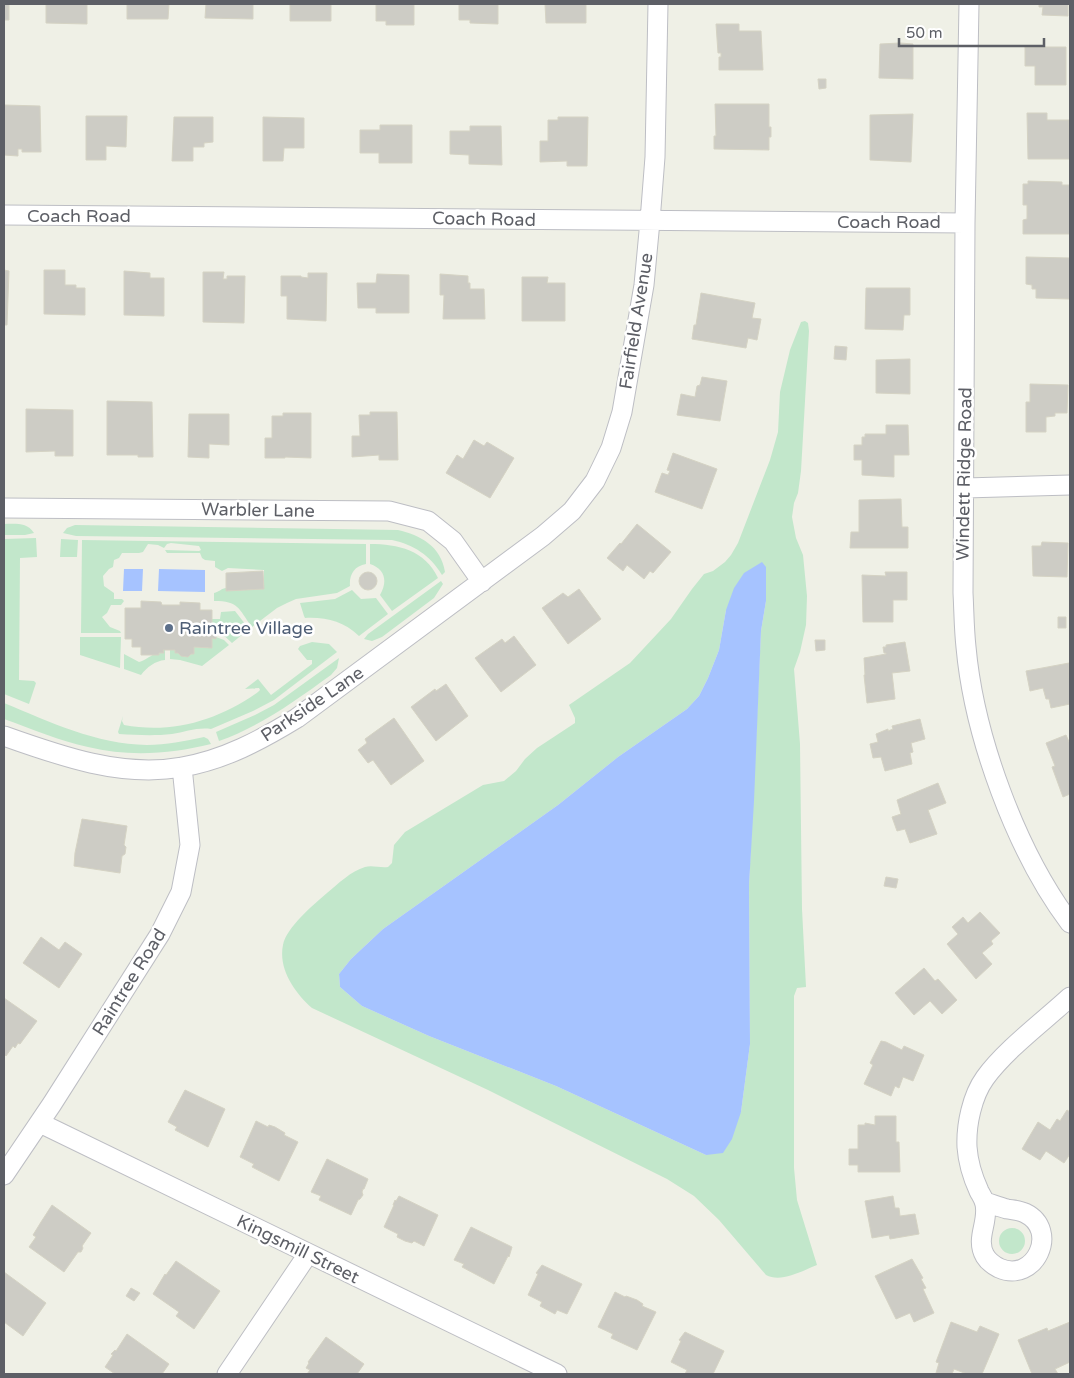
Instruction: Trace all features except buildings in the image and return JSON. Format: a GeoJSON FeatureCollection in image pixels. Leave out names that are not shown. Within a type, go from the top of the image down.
{"type":"FeatureCollection","features":[{"type":"Feature","properties":{"kind":"street","name":"Fairfield Avenue"},"geometry":{"type":"LineString","coordinates":[[482,582],[543,536],[572,511],[594,481],[611,448],[622,412],[644,286],[650,221],[655,157],[658,4]]}},
{"type":"Feature","properties":{"kind":"street","name":"Windett Ridge Road"},"geometry":{"type":"LineString","coordinates":[[969,4],[965,223],[963,593],[966,648],[974,700],[992,763],[1010,814],[1032,861],[1070,923]]}},
{"type":"Feature","properties":{"kind":"street","name":"Coach Road"},"geometry":{"type":"LineString","coordinates":[[4,215],[965,223]]}},
{"type":"Feature","properties":{"kind":"street"},"geometry":{"type":"LineString","coordinates":[[965,488],[1070,486]]}},
{"type":"Feature","properties":{"kind":"street","name":"Warbler Lane"},"geometry":{"type":"LineString","coordinates":[[4,508],[389,511],[428,521],[453,541],[482,582]]}},
{"type":"Feature","properties":{"kind":"street","name":"Parkside Lane"},"geometry":{"type":"LineString","coordinates":[[4,736],[70,758],[108,766],[147,769],[182,767],[223,756],[266,737],[297,718],[482,582]]}},
{"type":"Feature","properties":{"kind":"street","name":"Raintree Road"},"geometry":{"type":"LineString","coordinates":[[4,1175],[40,1123],[160,934],[181,892],[190,845],[182,767]]}},
{"type":"Feature","properties":{"kind":"street"},"geometry":{"type":"LineString","coordinates":[[985,1202],[972,1170],[968,1147],[968,1124],[975,1099],[984,1079],[999,1061],[1070,997]]}},
{"type":"Feature","properties":{"kind":"street","name":"Kingsmill Street"},"geometry":{"type":"LineString","coordinates":[[40,1123],[556,1374]]}},
{"type":"Feature","properties":{"kind":"street"},"geometry":{"type":"LineString","coordinates":[[227,1374],[308,1254]]}},
{"type":"Feature","properties":{"kind":"green space"},"geometry":{"type":"Polygon","coordinates":[[[805,321],[808,323],[809,331],[801,471],[792,517],[796,538],[803,555],[807,596],[806,625],[794,669],[800,744],[802,909],[806,987],[797,988],[794,996],[794,1168],[797,1200],[817,1265],[792,1275],[778,1278],[766,1275],[719,1220],[694,1196],[667,1179],[488,1090],[312,1008],[289,980],[285,972],[282,954],[285,938],[289,931],[315,903],[345,878],[365,867],[388,867],[392,863],[394,845],[405,832],[483,785],[504,781],[537,748],[575,723],[575,718],[569,705],[630,663],[671,619],[704,574],[713,571],[731,555],[738,543],[770,460],[778,432],[780,392],[790,350],[801,322],[805,321]],[[766,601],[726,610],[719,650],[708,678],[699,696],[687,709],[618,757],[558,805],[383,929],[351,959],[339,974],[340,987],[362,1006],[429,1036],[556,1086],[706,1155],[741,1112],[750,1044],[749,885],[761,631],[766,601]]]}},
{"type":"Feature","properties":{"kind":"green space"},"geometry":{"type":"Polygon","coordinates":[[[4,524],[24,525],[34,533],[4,535],[4,524]]]}},
{"type":"Feature","properties":{"kind":"green space"},"geometry":{"type":"Polygon","coordinates":[[[75,525],[398,530],[414,535],[428,543],[439,555],[445,572],[442,575],[427,556],[421,552],[392,540],[76,536],[63,533],[67,528],[75,525]]]}},
{"type":"Feature","properties":{"kind":"green space"},"geometry":{"type":"Polygon","coordinates":[[[36,538],[37,557],[20,558],[19,680],[34,681],[36,683],[29,704],[4,694],[4,539],[36,538]]]}},
{"type":"Feature","properties":{"kind":"green space"},"geometry":{"type":"Polygon","coordinates":[[[61,539],[78,540],[77,557],[60,557],[61,539]]]}},
{"type":"Feature","properties":{"kind":"green space"},"geometry":{"type":"Polygon","coordinates":[[[82,540],[366,544],[366,564],[355,569],[350,578],[350,586],[337,593],[296,599],[277,608],[252,627],[240,610],[233,604],[214,601],[214,593],[226,588],[227,591],[264,589],[264,570],[228,568],[222,571],[215,567],[215,561],[205,560],[200,553],[167,553],[165,550],[199,551],[201,550],[199,546],[171,543],[167,544],[164,548],[148,544],[143,552],[122,553],[119,558],[114,560],[113,567],[103,576],[104,586],[114,593],[114,599],[122,599],[124,601],[121,605],[111,605],[107,613],[102,617],[110,627],[121,633],[81,633],[82,540]]]}},
{"type":"Feature","properties":{"kind":"green space"},"geometry":{"type":"Polygon","coordinates":[[[370,544],[391,545],[410,550],[426,561],[438,578],[392,611],[380,595],[384,585],[384,576],[379,569],[370,564],[370,544]]]}},
{"type":"Feature","properties":{"kind":"green space"},"geometry":{"type":"Polygon","coordinates":[[[441,581],[443,584],[434,598],[382,637],[372,641],[364,639],[368,634],[441,581]]]}},
{"type":"Feature","properties":{"kind":"green space"},"geometry":{"type":"Polygon","coordinates":[[[352,590],[361,599],[376,598],[388,614],[359,636],[347,627],[334,621],[320,618],[305,618],[300,603],[335,599],[352,590]]]}},
{"type":"Feature","properties":{"kind":"green space"},"geometry":{"type":"Polygon","coordinates":[[[235,611],[249,629],[232,643],[219,631],[217,626],[212,626],[212,619],[220,619],[221,612],[235,611]]]}},
{"type":"Feature","properties":{"kind":"green space"},"geometry":{"type":"Polygon","coordinates":[[[80,637],[121,637],[120,668],[80,655],[80,637]]]}},
{"type":"Feature","properties":{"kind":"green space"},"geometry":{"type":"Polygon","coordinates":[[[216,637],[224,640],[229,645],[202,666],[170,659],[170,650],[175,650],[175,653],[181,656],[188,656],[194,653],[194,647],[208,648],[212,638],[216,637]]]}},
{"type":"Feature","properties":{"kind":"green space"},"geometry":{"type":"Polygon","coordinates":[[[312,642],[329,644],[337,652],[274,700],[253,711],[211,729],[196,729],[159,735],[119,734],[118,732],[123,716],[122,721],[124,725],[160,728],[177,726],[211,717],[243,702],[258,692],[259,688],[245,689],[258,679],[271,695],[312,664],[312,660],[307,660],[298,649],[300,646],[312,642]]]}},
{"type":"Feature","properties":{"kind":"green space"},"geometry":{"type":"Polygon","coordinates":[[[163,650],[165,650],[165,660],[152,665],[141,675],[124,669],[124,654],[139,662],[155,654],[163,653],[163,650]]]}},
{"type":"Feature","properties":{"kind":"green space"},"geometry":{"type":"Polygon","coordinates":[[[339,658],[337,668],[331,675],[304,694],[249,728],[219,741],[216,732],[274,705],[339,658]]]}},
{"type":"Feature","properties":{"kind":"green space"},"geometry":{"type":"Polygon","coordinates":[[[4,703],[74,731],[110,741],[154,745],[204,737],[211,744],[181,750],[150,753],[103,750],[67,741],[4,719],[4,703]]]}},
{"type":"Feature","properties":{"kind":"green space"},"geometry":{"type":"Polygon","coordinates":[[[1012,1228],[1021,1232],[1025,1241],[1021,1250],[1012,1254],[1003,1250],[999,1241],[1003,1232],[1012,1228]]]}},
{"type":"Feature","properties":{"kind":"water"},"geometry":{"type":"Polygon","coordinates":[[[762,562],[766,567],[766,601],[761,631],[749,885],[750,1044],[741,1112],[732,1139],[723,1153],[706,1155],[556,1086],[429,1036],[362,1006],[340,987],[339,974],[351,959],[383,929],[558,805],[618,757],[687,709],[699,696],[719,650],[726,610],[734,588],[744,573],[762,562]]]}},
{"type":"Feature","properties":{"kind":"water"},"geometry":{"type":"Polygon","coordinates":[[[124,569],[143,569],[142,591],[123,591],[124,569]]]}},
{"type":"Feature","properties":{"kind":"water"},"geometry":{"type":"Polygon","coordinates":[[[159,569],[205,570],[205,592],[158,591],[159,569]]]}},
{"type":"Feature","properties":{"kind":"place","name":"Raintree Village"},"geometry":{"type":"Point","coordinates":[169,628]}}]}
